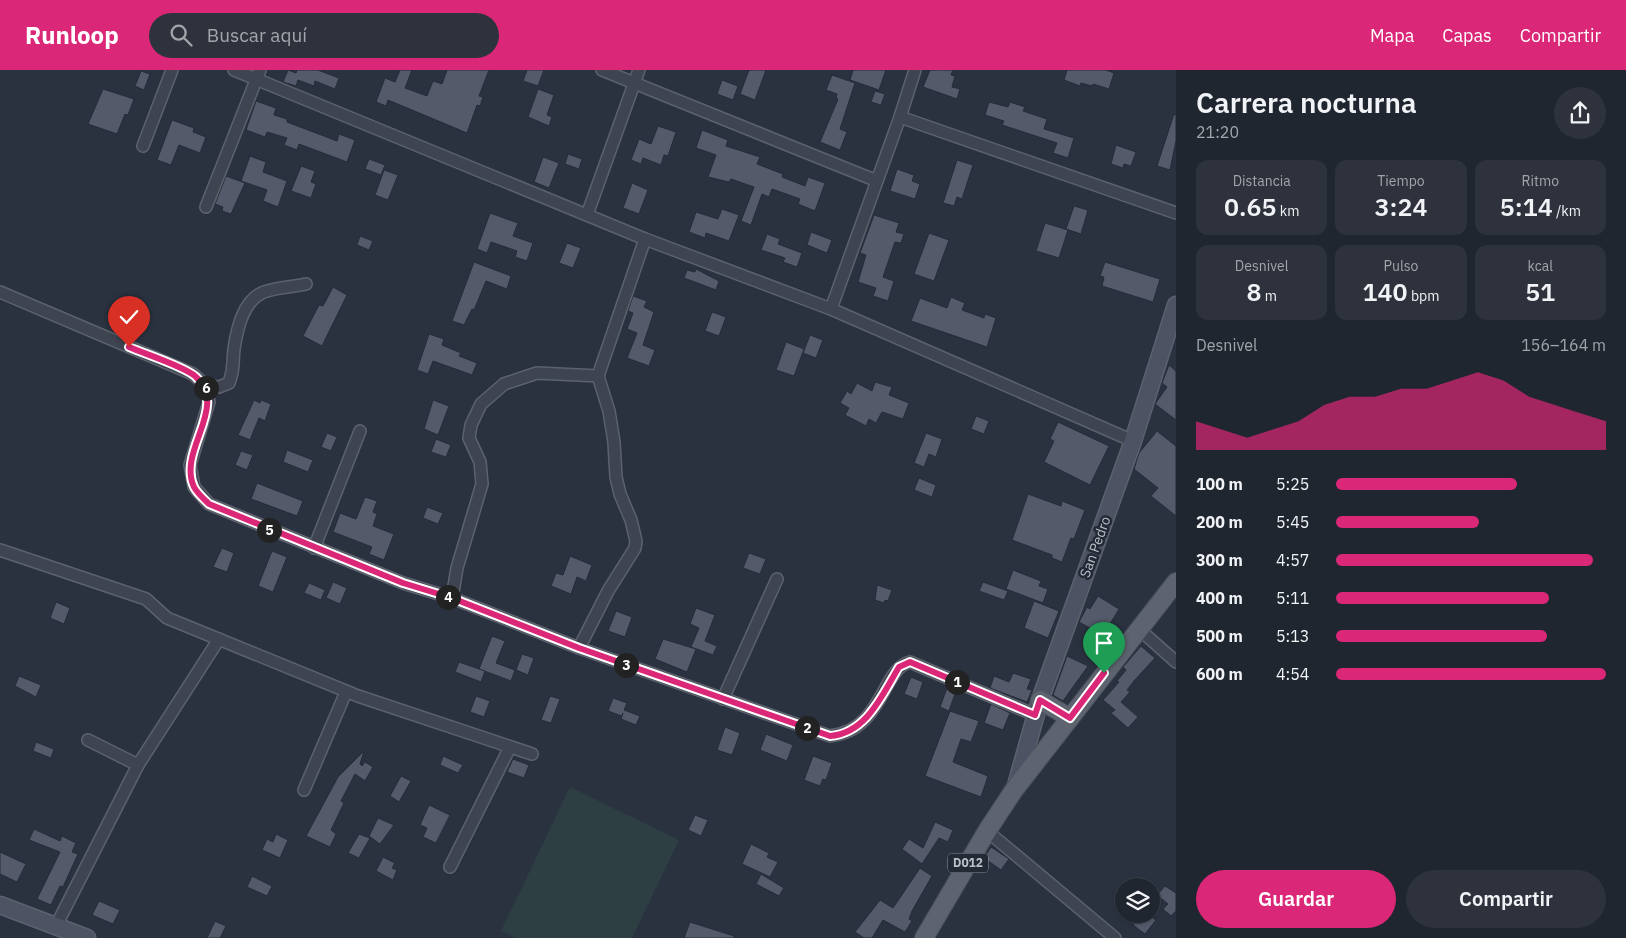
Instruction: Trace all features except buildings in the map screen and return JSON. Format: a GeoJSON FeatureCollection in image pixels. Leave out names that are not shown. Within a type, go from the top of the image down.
{"type":"FeatureCollection","features":[{"type":"Feature","properties":{"kind":"main road","name":"San Pedro"},"geometry":{"type":"LineString","coordinates":[[1014,790],[1037,708],[1133,441],[1176,305]]}},
{"type":"Feature","properties":{"kind":"main road","name":"D012"},"geometry":{"type":"LineString","coordinates":[[924,938],[987,831],[1014,790],[1176,582]]}},
{"type":"Feature","properties":{"kind":"main road"},"geometry":{"type":"LineString","coordinates":[[1037,708],[1070,718]]}},
{"type":"Feature","properties":{"kind":"main road"},"geometry":{"type":"LineString","coordinates":[[0,905],[88,938]]}},
{"type":"Feature","properties":{"kind":"street"},"geometry":{"type":"LineString","coordinates":[[143,146],[172,70]]}},
{"type":"Feature","properties":{"kind":"street"},"geometry":{"type":"LineString","coordinates":[[234,70],[258,74],[645,239],[831,309],[1133,441]]}},
{"type":"Feature","properties":{"kind":"street"},"geometry":{"type":"LineString","coordinates":[[602,70],[876,181]]}},
{"type":"Feature","properties":{"kind":"street"},"geometry":{"type":"LineString","coordinates":[[587,215],[639,70]]}},
{"type":"Feature","properties":{"kind":"street"},"geometry":{"type":"LineString","coordinates":[[831,309],[915,70]]}},
{"type":"Feature","properties":{"kind":"street"},"geometry":{"type":"LineString","coordinates":[[206,207],[258,74]]}},
{"type":"Feature","properties":{"kind":"street"},"geometry":{"type":"LineString","coordinates":[[900,117],[1176,213]]}},
{"type":"Feature","properties":{"kind":"street"},"geometry":{"type":"LineString","coordinates":[[579,648],[608,591],[635,548],[636,541],[631,520],[620,494],[609,411],[598,376],[645,239]]}},
{"type":"Feature","properties":{"kind":"street"},"geometry":{"type":"LineString","coordinates":[[206,386],[219,387],[229,383],[235,368],[234,352],[237,332],[246,307],[262,292],[306,284]]}},
{"type":"Feature","properties":{"kind":"street"},"geometry":{"type":"LineString","coordinates":[[0,292],[194,374],[206,386],[209,402],[190,465],[194,487],[209,504],[314,548],[403,583],[452,598],[579,648],[830,736],[843,735],[860,725],[868,717],[899,667],[910,662],[1037,708]]}},
{"type":"Feature","properties":{"kind":"street"},"geometry":{"type":"LineString","coordinates":[[452,598],[457,568],[482,484],[480,462],[469,438],[471,425],[481,404],[504,384],[537,373],[598,376]]}},
{"type":"Feature","properties":{"kind":"street"},"geometry":{"type":"LineString","coordinates":[[314,548],[360,431]]}},
{"type":"Feature","properties":{"kind":"street"},"geometry":{"type":"LineString","coordinates":[[0,550],[138,595],[149,600],[167,618],[346,692],[532,754]]}},
{"type":"Feature","properties":{"kind":"street"},"geometry":{"type":"LineString","coordinates":[[722,699],[777,579]]}},
{"type":"Feature","properties":{"kind":"street"},"geometry":{"type":"LineString","coordinates":[[1139,628],[1176,662]]}},
{"type":"Feature","properties":{"kind":"street"},"geometry":{"type":"LineString","coordinates":[[56,926],[138,765],[219,639]]}},
{"type":"Feature","properties":{"kind":"street"},"geometry":{"type":"LineString","coordinates":[[304,790],[346,692]]}},
{"type":"Feature","properties":{"kind":"street"},"geometry":{"type":"LineString","coordinates":[[88,740],[138,765]]}},
{"type":"Feature","properties":{"kind":"street"},"geometry":{"type":"LineString","coordinates":[[450,867],[510,747]]}},
{"type":"Feature","properties":{"kind":"street"},"geometry":{"type":"LineString","coordinates":[[987,831],[1115,938]]}},
{"type":"Feature","properties":{"kind":"shaded area"},"geometry":{"type":"Polygon","coordinates":[[[570,787],[679,840],[632,938],[516,938],[501,931],[570,787]]]}},
{"type":"Feature","properties":{"kind":"route"},"geometry":{"type":"LineString","coordinates":[[129,347],[194,374],[206,386],[209,402],[190,465],[194,487],[209,504],[403,583],[452,598],[579,648],[830,736],[843,735],[860,725],[868,717],[899,667],[904,663],[910,662],[1035,715],[1040,700],[1070,718],[1104,673]]}}]}
